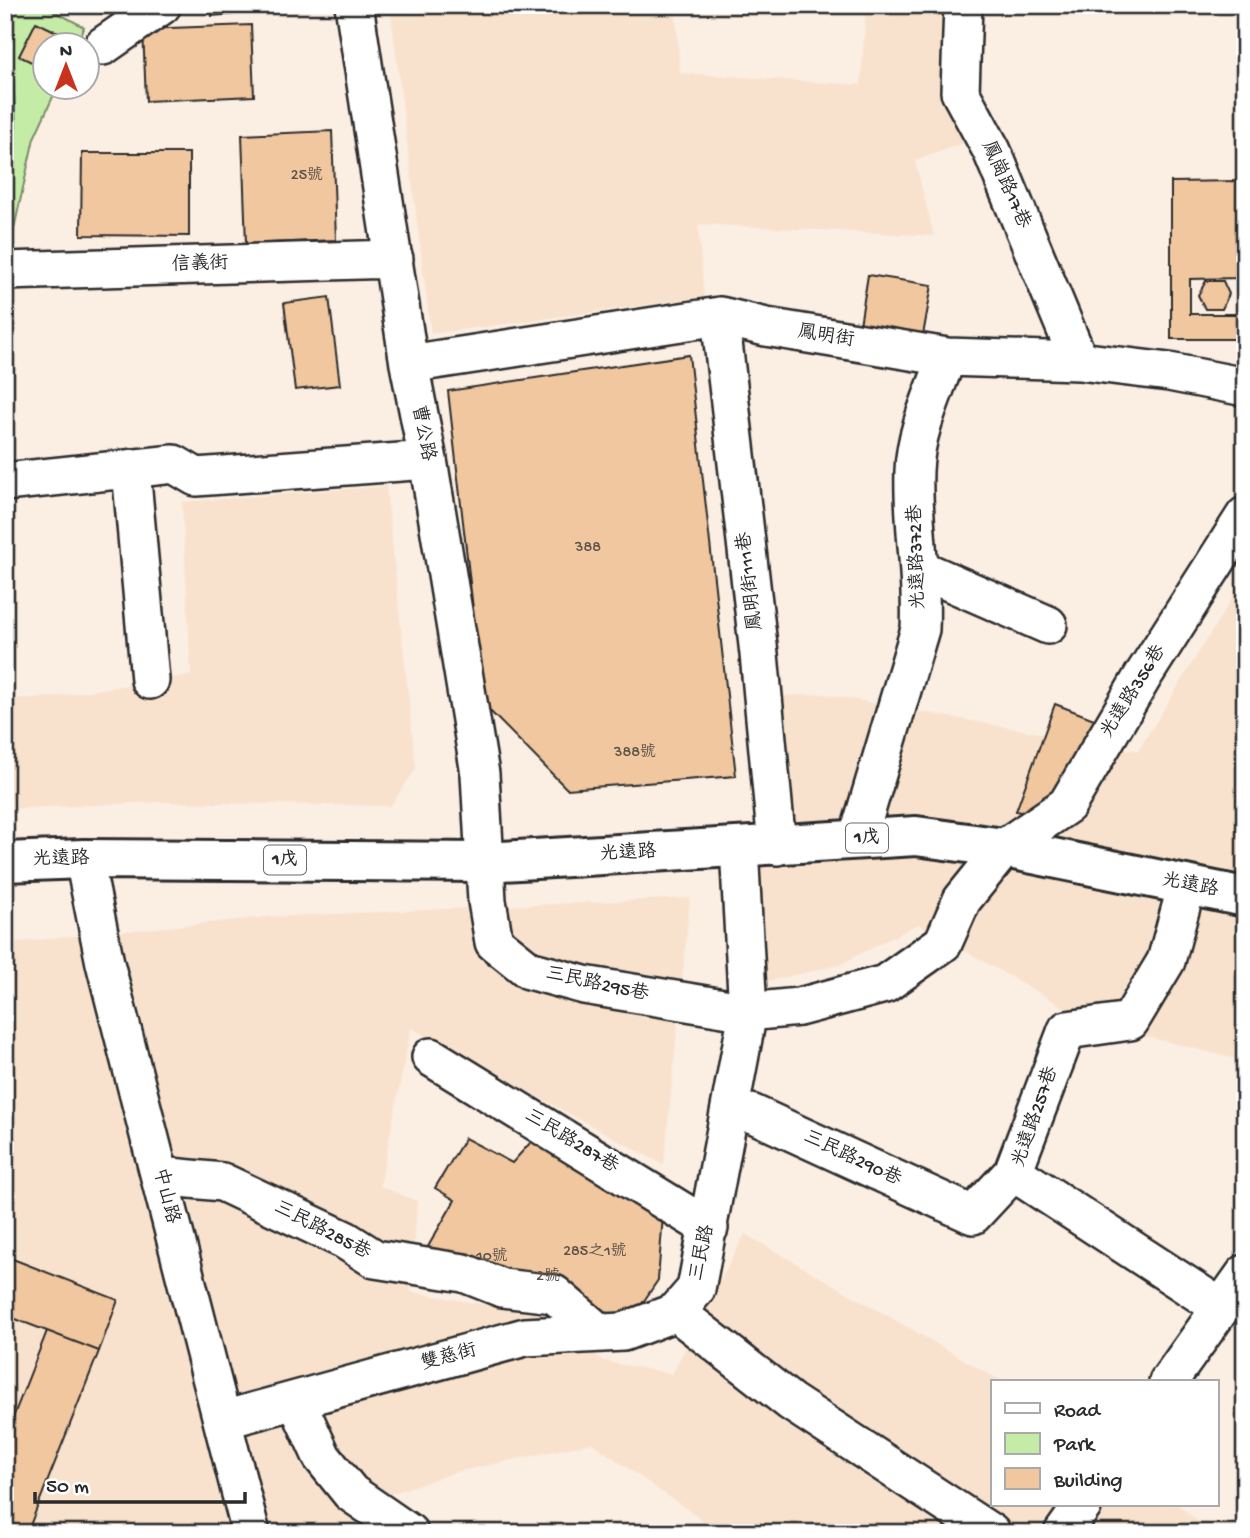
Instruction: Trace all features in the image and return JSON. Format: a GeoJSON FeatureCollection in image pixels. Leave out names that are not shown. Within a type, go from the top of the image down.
{"type":"FeatureCollection","features":[{"type":"Feature","properties":{"kind":"main road","name":"光遠路"},"geometry":{"type":"LineString","coordinates":[[5,862],[84,859],[485,862],[915,836],[1004,848],[1245,897]]}},
{"type":"Feature","properties":{"kind":"street"},"geometry":{"type":"LineString","coordinates":[[103,46],[162,5]]}},
{"type":"Feature","properties":{"kind":"street","name":"曹公路"},"geometry":{"type":"LineString","coordinates":[[354,5],[408,364],[428,460],[480,774],[485,862]]}},
{"type":"Feature","properties":{"kind":"street","name":"鳳崗路17巷"},"geometry":{"type":"LineString","coordinates":[[964,5],[960,92],[992,151],[1079,361]]}},
{"type":"Feature","properties":{"kind":"street","name":"信義街"},"geometry":{"type":"LineString","coordinates":[[5,271],[394,259]]}},
{"type":"Feature","properties":{"kind":"street","name":"鳳明街"},"geometry":{"type":"LineString","coordinates":[[408,364],[720,316],[766,327],[947,357],[1079,361],[1169,372],[1244,392]]}},
{"type":"Feature","properties":{"kind":"street","name":"鳳明街111巷"},"geometry":{"type":"LineString","coordinates":[[720,316],[758,641],[777,846]]}},
{"type":"Feature","properties":{"kind":"street","name":"光遠路372巷"},"geometry":{"type":"LineString","coordinates":[[858,838],[920,629],[920,569],[914,470],[921,432],[947,357]]}},
{"type":"Feature","properties":{"kind":"street"},"geometry":{"type":"LineString","coordinates":[[5,482],[174,464],[196,477],[428,460]]}},
{"type":"Feature","properties":{"kind":"street"},"geometry":{"type":"LineString","coordinates":[[131,469],[150,680]]}},
{"type":"Feature","properties":{"kind":"street","name":"光遠路356巷"},"geometry":{"type":"LineString","coordinates":[[748,1012],[799,1007],[885,984],[943,943],[962,900],[1004,848],[1067,805],[1129,699],[1245,516]]}},
{"type":"Feature","properties":{"kind":"street"},"geometry":{"type":"LineString","coordinates":[[920,569],[1048,625]]}},
{"type":"Feature","properties":{"kind":"street","name":"三民路"},"geometry":{"type":"LineString","coordinates":[[676,1312],[696,1289],[748,1012],[739,848]]}},
{"type":"Feature","properties":{"kind":"street","name":"中山路"},"geometry":{"type":"LineString","coordinates":[[84,859],[105,963],[251,1533]]}},
{"type":"Feature","properties":{"kind":"street","name":"三民路295巷"},"geometry":{"type":"LineString","coordinates":[[485,862],[494,942],[529,970],[584,985],[748,1012]]}},
{"type":"Feature","properties":{"kind":"street","name":"光遠路257巷"},"geometry":{"type":"LineString","coordinates":[[1187,885],[1166,961],[1130,1021],[1067,1030],[1013,1172],[1237,1288]]}},
{"type":"Feature","properties":{"kind":"street","name":"三民路287巷"},"geometry":{"type":"LineString","coordinates":[[431,1058],[709,1228]]}},
{"type":"Feature","properties":{"kind":"street","name":"三民路290巷"},"geometry":{"type":"LineString","coordinates":[[729,1113],[751,1113],[973,1215],[1013,1172]]}},
{"type":"Feature","properties":{"kind":"street","name":"三民路285巷"},"geometry":{"type":"LineString","coordinates":[[160,1176],[222,1182],[345,1240],[375,1259],[464,1273],[502,1288],[554,1294],[597,1331]]}},
{"type":"Feature","properties":{"kind":"street"},"geometry":{"type":"LineString","coordinates":[[1169,1380],[1237,1288]]}},
{"type":"Feature","properties":{"kind":"street"},"geometry":{"type":"LineString","coordinates":[[676,1312],[792,1402],[991,1533]]}},
{"type":"Feature","properties":{"kind":"street","name":"雙慈街"},"geometry":{"type":"LineString","coordinates":[[223,1420],[525,1337],[597,1331],[623,1332],[676,1312]]}},
{"type":"Feature","properties":{"kind":"street"},"geometry":{"type":"LineString","coordinates":[[296,1400],[322,1457],[351,1493],[409,1533]]}},
{"type":"Feature","properties":{"kind":"street"},"geometry":{"type":"LineString","coordinates":[[1063,1533],[1082,1506]]}},
{"type":"Feature","properties":{"kind":"shaded area"},"geometry":{"type":"Polygon","coordinates":[[[390,5],[675,5],[680,73],[861,85],[866,7],[943,5],[940,92],[966,142],[915,161],[934,236],[698,224],[704,297],[431,334],[390,5]]]}},
{"type":"Feature","properties":{"kind":"shaded area"},"geometry":{"type":"Polygon","coordinates":[[[386,486],[416,769],[390,806],[160,802],[5,809],[5,699],[53,697],[191,675],[182,502],[386,486]]]}},
{"type":"Feature","properties":{"kind":"shaded area"},"geometry":{"type":"Polygon","coordinates":[[[1245,577],[1245,1061],[1092,1023],[918,924],[839,965],[738,988],[777,696],[823,694],[1138,751],[1245,577]]]}},
{"type":"Feature","properties":{"kind":"shaded area"},"geometry":{"type":"Polygon","coordinates":[[[690,898],[664,1165],[411,1028],[380,1186],[417,1201],[411,1292],[556,1317],[603,1361],[672,1374],[745,1234],[1000,1380],[991,1380],[991,1506],[1179,1506],[1212,1533],[721,1533],[592,1443],[456,1472],[346,1509],[381,1533],[5,1533],[5,943],[268,917],[690,898]]]}},
{"type":"Feature","properties":{"kind":"green space"},"geometry":{"type":"Polygon","coordinates":[[[5,5],[43,5],[84,27],[82,32],[32,32],[32,102],[51,102],[34,138],[8,256],[5,256],[5,5]]]}},
{"type":"Feature","properties":{"kind":"water"},"geometry":{"type":"Polygon","coordinates":[[[5,5],[9,5],[16,127],[5,172],[5,5]]]}},
{"type":"Feature","properties":{"kind":"building"},"geometry":{"type":"Polygon","coordinates":[[[104,5],[139,5],[116,22],[104,5]]]}},
{"type":"Feature","properties":{"kind":"building"},"geometry":{"type":"Polygon","coordinates":[[[211,5],[283,5],[284,10],[212,16],[211,5]]]}},
{"type":"Feature","properties":{"kind":"building"},"geometry":{"type":"Polygon","coordinates":[[[36,22],[57,32],[32,32],[32,62],[19,56],[36,22]]]}},
{"type":"Feature","properties":{"kind":"building"},"geometry":{"type":"Polygon","coordinates":[[[251,25],[254,96],[146,101],[143,29],[251,25]]]}},
{"type":"Feature","properties":{"kind":"building"},"geometry":{"type":"Polygon","coordinates":[[[332,131],[336,240],[246,244],[242,135],[332,131]]]}},
{"type":"Feature","properties":{"kind":"building"},"geometry":{"type":"Polygon","coordinates":[[[82,153],[189,153],[189,236],[81,235],[82,153]]]}},
{"type":"Feature","properties":{"kind":"building"},"geometry":{"type":"Polygon","coordinates":[[[1240,181],[1240,278],[1190,279],[1190,314],[1245,314],[1245,339],[1171,339],[1171,182],[1240,181]]]}},
{"type":"Feature","properties":{"kind":"building"},"geometry":{"type":"Polygon","coordinates":[[[868,275],[932,285],[923,335],[860,325],[868,275]]]}},
{"type":"Feature","properties":{"kind":"building"},"geometry":{"type":"Polygon","coordinates":[[[1206,281],[1223,281],[1229,294],[1222,309],[1205,309],[1198,295],[1206,281]]]}},
{"type":"Feature","properties":{"kind":"building"},"geometry":{"type":"Polygon","coordinates":[[[329,297],[340,385],[295,390],[284,303],[329,297]]]}},
{"type":"Feature","properties":{"kind":"building"},"geometry":{"type":"Polygon","coordinates":[[[689,355],[736,776],[567,789],[484,705],[448,391],[689,355]]]}},
{"type":"Feature","properties":{"kind":"building"},"geometry":{"type":"Polygon","coordinates":[[[1055,704],[1102,722],[1053,819],[1016,811],[1055,704]]]}},
{"type":"Feature","properties":{"kind":"building"},"geometry":{"type":"Polygon","coordinates":[[[540,1132],[663,1215],[658,1280],[623,1332],[426,1250],[455,1200],[435,1188],[465,1138],[512,1163],[540,1132]]]}},
{"type":"Feature","properties":{"kind":"building"},"geometry":{"type":"Polygon","coordinates":[[[5,1256],[118,1300],[99,1351],[5,1315],[5,1256]]]}},
{"type":"Feature","properties":{"kind":"building"},"geometry":{"type":"Polygon","coordinates":[[[47,1331],[99,1351],[27,1533],[5,1533],[5,1438],[47,1331]]]}},
{"type":"Feature","properties":{"kind":"building"},"geometry":{"type":"Polygon","coordinates":[[[377,1522],[381,1533],[340,1533],[377,1522]]]}}]}
